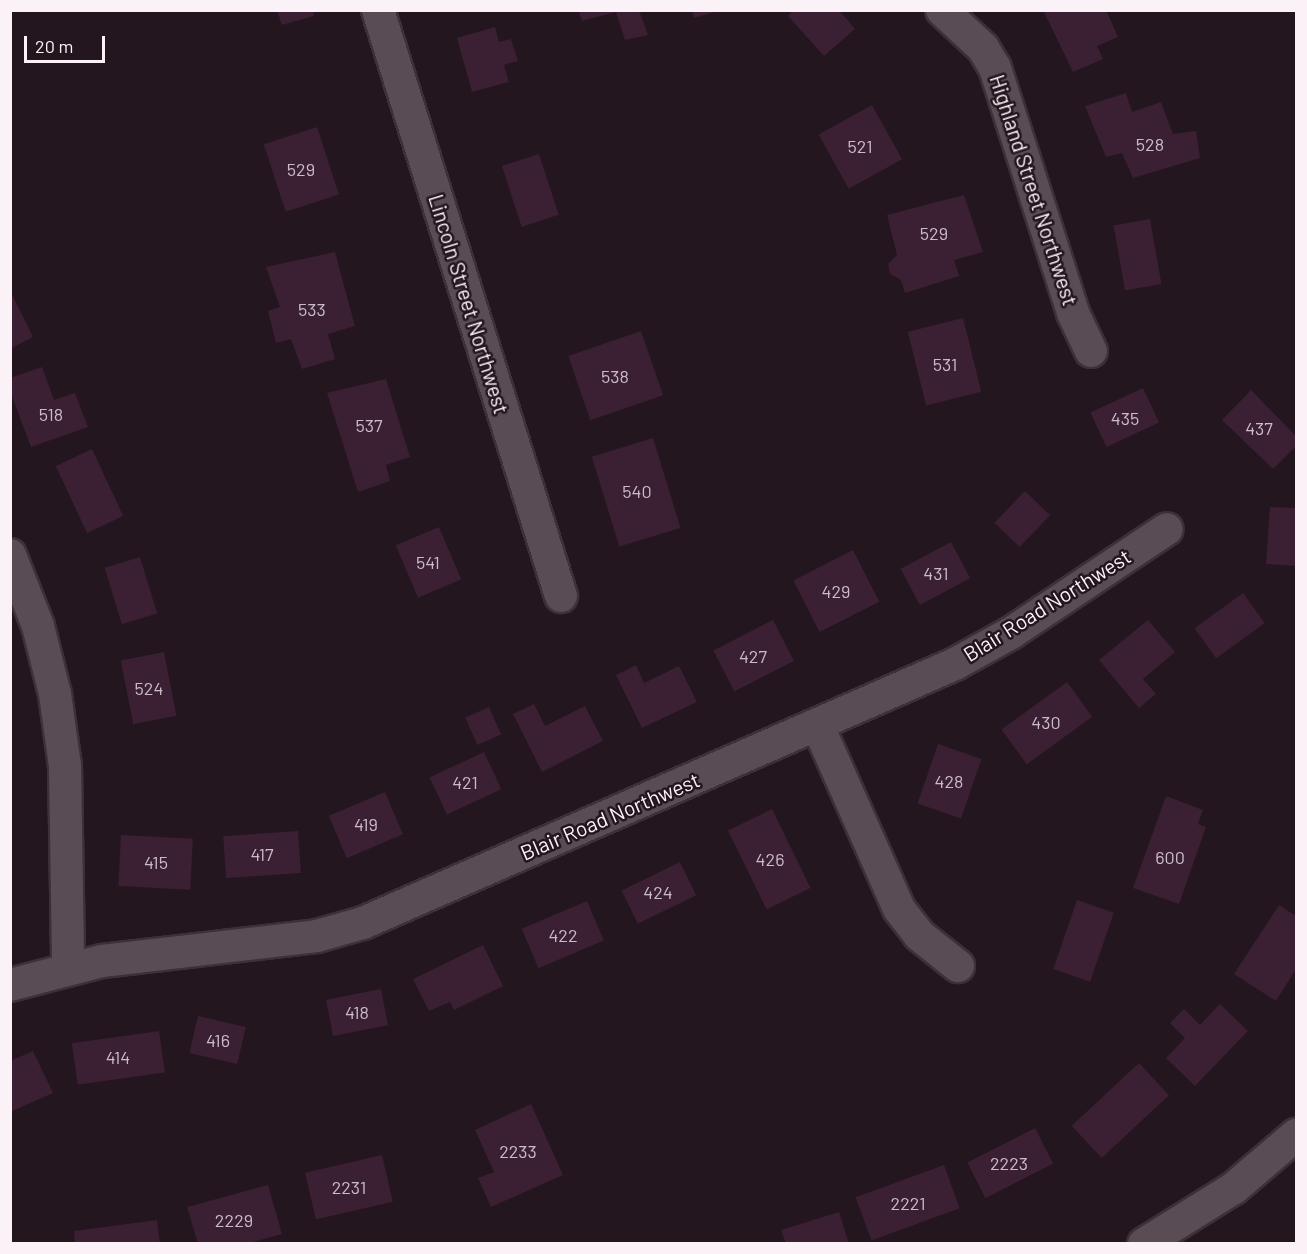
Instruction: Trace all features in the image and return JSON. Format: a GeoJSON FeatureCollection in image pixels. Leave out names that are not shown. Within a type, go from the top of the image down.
{"type":"FeatureCollection","features":[{"type":"Feature","properties":{"kind":"street","name":"Lincoln Street Northwest"},"geometry":{"type":"LineString","coordinates":[[378,10],[561,596]]}},
{"type":"Feature","properties":{"kind":"street","name":"Highland Street Northwest"},"geometry":{"type":"LineString","coordinates":[[942,10],[982,48],[995,68],[1073,313],[1091,351]]}},
{"type":"Feature","properties":{"kind":"street","name":"Blair Road Northwest"},"geometry":{"type":"LineString","coordinates":[[10,985],[68,968],[317,936],[363,923],[818,726],[955,664],[1011,633],[1167,529]]}},
{"type":"Feature","properties":{"kind":"street"},"geometry":{"type":"LineString","coordinates":[[10,555],[38,626],[55,693],[64,756],[69,833],[68,968]]}},
{"type":"Feature","properties":{"kind":"street"},"geometry":{"type":"LineString","coordinates":[[818,726],[899,909],[919,936],[958,966]]}},
{"type":"Feature","properties":{"kind":"street"},"geometry":{"type":"LineString","coordinates":[[1144,1244],[1234,1188],[1296,1135]]}},
{"type":"Feature","properties":{"kind":"building"},"geometry":{"type":"Polygon","coordinates":[[[277,10],[313,10],[314,16],[282,25],[277,10]]]}},
{"type":"Feature","properties":{"kind":"building"},"geometry":{"type":"Polygon","coordinates":[[[578,10],[639,10],[648,35],[625,40],[616,12],[582,21],[578,10]]]}},
{"type":"Feature","properties":{"kind":"building"},"geometry":{"type":"Polygon","coordinates":[[[692,10],[717,10],[718,11],[694,18],[692,10]]]}},
{"type":"Feature","properties":{"kind":"building"},"geometry":{"type":"Polygon","coordinates":[[[793,10],[839,10],[855,29],[824,56],[788,16],[793,10]]]}},
{"type":"Feature","properties":{"kind":"building"},"geometry":{"type":"Polygon","coordinates":[[[1043,10],[1106,10],[1118,37],[1097,46],[1103,59],[1073,72],[1043,10]]]}},
{"type":"Feature","properties":{"kind":"building"},"geometry":{"type":"Polygon","coordinates":[[[495,27],[499,42],[511,39],[518,61],[504,65],[509,82],[472,92],[457,38],[495,27]]]}},
{"type":"Feature","properties":{"kind":"building"},"geometry":{"type":"Polygon","coordinates":[[[1126,93],[1132,112],[1161,102],[1173,134],[1196,131],[1200,158],[1133,178],[1122,153],[1106,157],[1085,106],[1126,93]]]}},
{"type":"Feature","properties":{"kind":"building"},"geometry":{"type":"Polygon","coordinates":[[[872,105],[902,159],[849,189],[819,135],[872,105]]]}},
{"type":"Feature","properties":{"kind":"building"},"geometry":{"type":"Polygon","coordinates":[[[317,127],[339,195],[286,212],[264,144],[317,127]]]}},
{"type":"Feature","properties":{"kind":"building"},"geometry":{"type":"Polygon","coordinates":[[[539,154],[559,215],[522,227],[502,166],[539,154]]]}},
{"type":"Feature","properties":{"kind":"building"},"geometry":{"type":"Polygon","coordinates":[[[964,195],[983,252],[954,260],[959,276],[905,293],[901,280],[890,274],[888,264],[897,255],[887,215],[964,195]]]}},
{"type":"Feature","properties":{"kind":"building"},"geometry":{"type":"Polygon","coordinates":[[[1150,219],[1161,284],[1125,290],[1114,225],[1150,219]]]}},
{"type":"Feature","properties":{"kind":"building"},"geometry":{"type":"Polygon","coordinates":[[[335,252],[355,326],[328,334],[335,359],[302,369],[291,339],[276,343],[268,311],[280,307],[266,267],[335,252]]]}},
{"type":"Feature","properties":{"kind":"building"},"geometry":{"type":"Polygon","coordinates":[[[10,290],[33,337],[10,349],[10,290]]]}},
{"type":"Feature","properties":{"kind":"building"},"geometry":{"type":"Polygon","coordinates":[[[963,318],[981,392],[926,406],[908,332],[963,318]]]}},
{"type":"Feature","properties":{"kind":"building"},"geometry":{"type":"Polygon","coordinates":[[[641,331],[663,395],[590,420],[568,356],[641,331]]]}},
{"type":"Feature","properties":{"kind":"building"},"geometry":{"type":"Polygon","coordinates":[[[42,367],[54,400],[75,393],[88,427],[31,447],[10,391],[10,378],[42,367]]]}},
{"type":"Feature","properties":{"kind":"building"},"geometry":{"type":"Polygon","coordinates":[[[386,379],[410,457],[386,465],[390,481],[358,492],[327,393],[386,379]]]}},
{"type":"Feature","properties":{"kind":"building"},"geometry":{"type":"Polygon","coordinates":[[[1143,388],[1159,422],[1106,447],[1090,413],[1143,388]]]}},
{"type":"Feature","properties":{"kind":"building"},"geometry":{"type":"Polygon","coordinates":[[[1251,390],[1296,436],[1296,446],[1273,469],[1222,420],[1251,390]]]}},
{"type":"Feature","properties":{"kind":"building"},"geometry":{"type":"Polygon","coordinates":[[[653,438],[680,528],[619,547],[592,457],[653,438]]]}},
{"type":"Feature","properties":{"kind":"building"},"geometry":{"type":"Polygon","coordinates":[[[92,449],[123,516],[87,533],[56,466],[92,449]]]}},
{"type":"Feature","properties":{"kind":"building"},"geometry":{"type":"Polygon","coordinates":[[[1025,491],[1050,515],[1020,547],[994,523],[1025,491]]]}},
{"type":"Feature","properties":{"kind":"building"},"geometry":{"type":"Polygon","coordinates":[[[1270,507],[1296,508],[1296,566],[1266,564],[1270,507]]]}},
{"type":"Feature","properties":{"kind":"building"},"geometry":{"type":"Polygon","coordinates":[[[439,527],[461,579],[418,598],[396,545],[439,527]]]}},
{"type":"Feature","properties":{"kind":"building"},"geometry":{"type":"Polygon","coordinates":[[[951,542],[970,578],[920,605],[901,569],[951,542]]]}},
{"type":"Feature","properties":{"kind":"building"},"geometry":{"type":"Polygon","coordinates":[[[853,550],[879,602],[820,632],[793,580],[853,550]]]}},
{"type":"Feature","properties":{"kind":"building"},"geometry":{"type":"Polygon","coordinates":[[[140,557],[157,613],[122,624],[105,568],[140,557]]]}},
{"type":"Feature","properties":{"kind":"building"},"geometry":{"type":"Polygon","coordinates":[[[1243,593],[1265,623],[1216,658],[1194,628],[1243,593]]]}},
{"type":"Feature","properties":{"kind":"building"},"geometry":{"type":"Polygon","coordinates":[[[773,620],[794,661],[734,691],[713,650],[773,620]]]}},
{"type":"Feature","properties":{"kind":"building"},"geometry":{"type":"Polygon","coordinates":[[[1148,620],[1175,652],[1143,679],[1156,694],[1139,708],[1099,660],[1148,620]]]}},
{"type":"Feature","properties":{"kind":"building"},"geometry":{"type":"Polygon","coordinates":[[[164,652],[176,716],[133,724],[121,660],[164,652]]]}},
{"type":"Feature","properties":{"kind":"building"},"geometry":{"type":"Polygon","coordinates":[[[636,665],[644,683],[679,666],[697,702],[642,728],[616,675],[636,665]]]}},
{"type":"Feature","properties":{"kind":"building"},"geometry":{"type":"Polygon","coordinates":[[[1067,682],[1092,717],[1027,764],[1001,730],[1067,682]]]}},
{"type":"Feature","properties":{"kind":"building"},"geometry":{"type":"Polygon","coordinates":[[[534,704],[545,726],[585,706],[603,741],[542,772],[513,714],[534,704]]]}},
{"type":"Feature","properties":{"kind":"building"},"geometry":{"type":"Polygon","coordinates":[[[489,707],[501,734],[477,745],[465,718],[489,707]]]}},
{"type":"Feature","properties":{"kind":"building"},"geometry":{"type":"Polygon","coordinates":[[[938,744],[981,759],[961,819],[917,804],[938,744]]]}},
{"type":"Feature","properties":{"kind":"building"},"geometry":{"type":"Polygon","coordinates":[[[484,752],[501,789],[447,815],[430,777],[484,752]]]}},
{"type":"Feature","properties":{"kind":"building"},"geometry":{"type":"Polygon","coordinates":[[[385,792],[403,834],[347,858],[329,816],[385,792]]]}},
{"type":"Feature","properties":{"kind":"building"},"geometry":{"type":"Polygon","coordinates":[[[1166,796],[1203,810],[1198,824],[1206,827],[1179,904],[1133,888],[1166,796]]]}},
{"type":"Feature","properties":{"kind":"building"},"geometry":{"type":"Polygon","coordinates":[[[772,809],[811,888],[767,910],[728,830],[772,809]]]}},
{"type":"Feature","properties":{"kind":"building"},"geometry":{"type":"Polygon","coordinates":[[[298,831],[301,873],[226,878],[223,836],[298,831]]]}},
{"type":"Feature","properties":{"kind":"building"},"geometry":{"type":"Polygon","coordinates":[[[121,835],[193,839],[190,890],[118,886],[121,835]]]}},
{"type":"Feature","properties":{"kind":"building"},"geometry":{"type":"Polygon","coordinates":[[[680,862],[696,895],[638,924],[622,890],[680,862]]]}},
{"type":"Feature","properties":{"kind":"building"},"geometry":{"type":"Polygon","coordinates":[[[1077,900],[1114,913],[1090,982],[1053,969],[1077,900]]]}},
{"type":"Feature","properties":{"kind":"building"},"geometry":{"type":"Polygon","coordinates":[[[587,901],[604,941],[538,968],[522,929],[587,901]]]}},
{"type":"Feature","properties":{"kind":"building"},"geometry":{"type":"Polygon","coordinates":[[[1279,905],[1296,916],[1296,969],[1276,1001],[1234,974],[1279,905]]]}},
{"type":"Feature","properties":{"kind":"building"},"geometry":{"type":"Polygon","coordinates":[[[483,945],[503,986],[454,1010],[450,1002],[429,1011],[413,979],[483,945]]]}},
{"type":"Feature","properties":{"kind":"building"},"geometry":{"type":"Polygon","coordinates":[[[381,989],[388,1025],[333,1036],[326,1000],[381,989]]]}},
{"type":"Feature","properties":{"kind":"building"},"geometry":{"type":"Polygon","coordinates":[[[1220,1004],[1248,1031],[1195,1086],[1166,1058],[1185,1038],[1170,1023],[1184,1009],[1200,1025],[1220,1004]]]}},
{"type":"Feature","properties":{"kind":"building"},"geometry":{"type":"Polygon","coordinates":[[[198,1016],[246,1027],[237,1064],[189,1053],[198,1016]]]}},
{"type":"Feature","properties":{"kind":"building"},"geometry":{"type":"Polygon","coordinates":[[[159,1031],[165,1073],[78,1085],[72,1043],[159,1031]]]}},
{"type":"Feature","properties":{"kind":"building"},"geometry":{"type":"Polygon","coordinates":[[[33,1051],[53,1093],[10,1112],[10,1061],[33,1051]]]}},
{"type":"Feature","properties":{"kind":"building"},"geometry":{"type":"Polygon","coordinates":[[[1139,1063],[1169,1095],[1102,1158],[1072,1126],[1139,1063]]]}},
{"type":"Feature","properties":{"kind":"building"},"geometry":{"type":"Polygon","coordinates":[[[531,1104],[563,1175],[491,1207],[478,1178],[494,1172],[475,1130],[531,1104]]]}},
{"type":"Feature","properties":{"kind":"building"},"geometry":{"type":"Polygon","coordinates":[[[1035,1128],[1053,1164],[985,1198],[967,1163],[1035,1128]]]}},
{"type":"Feature","properties":{"kind":"building"},"geometry":{"type":"Polygon","coordinates":[[[382,1155],[393,1202],[316,1220],[305,1173],[382,1155]]]}},
{"type":"Feature","properties":{"kind":"building"},"geometry":{"type":"Polygon","coordinates":[[[944,1165],[960,1208],[871,1240],[856,1197],[944,1165]]]}},
{"type":"Feature","properties":{"kind":"building"},"geometry":{"type":"Polygon","coordinates":[[[268,1185],[282,1234],[246,1244],[198,1244],[187,1207],[268,1185]]]}},
{"type":"Feature","properties":{"kind":"building"},"geometry":{"type":"Polygon","coordinates":[[[839,1212],[849,1244],[786,1244],[781,1230],[839,1212]]]}},
{"type":"Feature","properties":{"kind":"building"},"geometry":{"type":"Polygon","coordinates":[[[157,1220],[160,1244],[75,1244],[74,1231],[157,1220]]]}}]}
